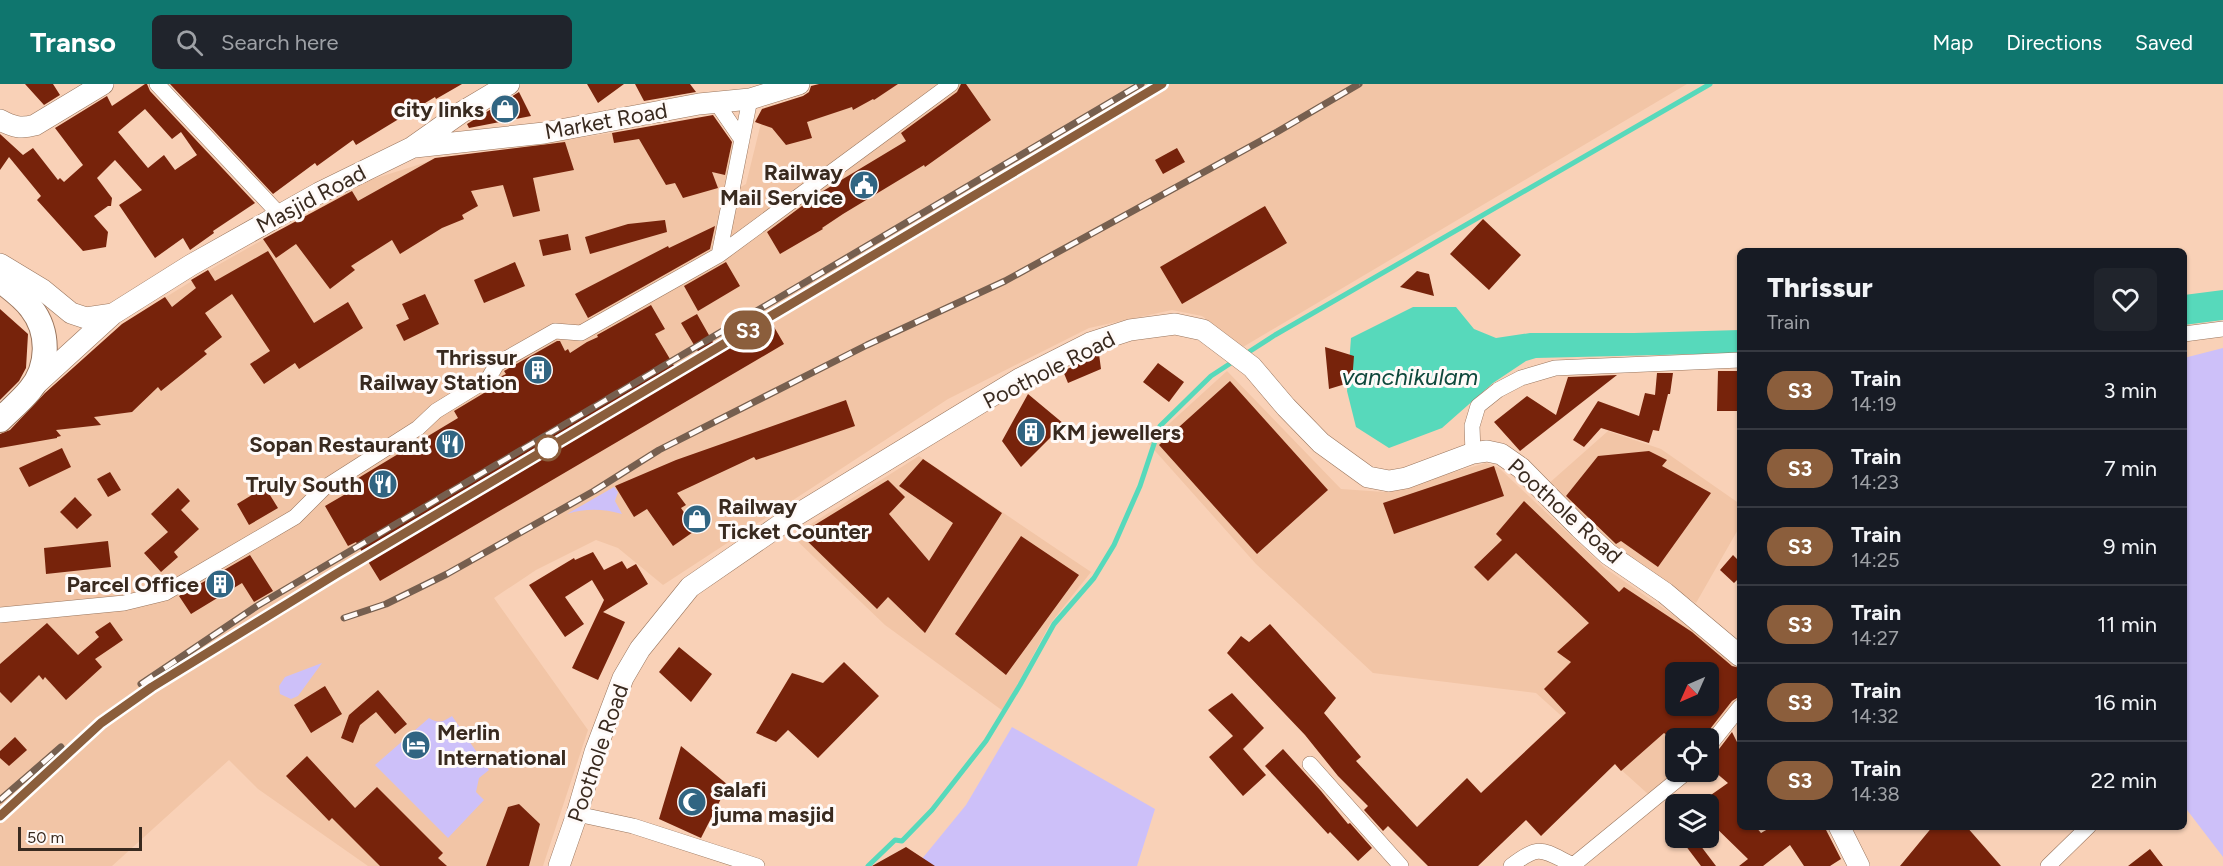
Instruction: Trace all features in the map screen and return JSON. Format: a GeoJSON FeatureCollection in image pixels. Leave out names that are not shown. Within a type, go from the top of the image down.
{"type":"FeatureCollection","features":[{"type":"Feature","properties":{"kind":"main road"},"geometry":{"type":"LineString","coordinates":[[0,280],[31,307],[43,331],[45,350],[44,361],[36,381],[0,420]]}},
{"type":"Feature","properties":{"kind":"street"},"geometry":{"type":"LineString","coordinates":[[0,120],[23,129],[35,125],[103,84]]}},
{"type":"Feature","properties":{"kind":"street"},"geometry":{"type":"LineString","coordinates":[[157,84],[280,215]]}},
{"type":"Feature","properties":{"kind":"street","name":"Masjid Road"},"geometry":{"type":"LineString","coordinates":[[30,390],[113,314],[191,265],[319,193],[411,148],[462,112],[509,84]]}},
{"type":"Feature","properties":{"kind":"street","name":"Market Road"},"geometry":{"type":"LineString","coordinates":[[411,148],[544,133],[716,102],[750,99],[799,84]]}},
{"type":"Feature","properties":{"kind":"street"},"geometry":{"type":"LineString","coordinates":[[0,615],[124,603],[165,593],[295,517],[324,488],[418,428],[436,411],[488,379],[497,364],[555,331],[581,333],[719,255],[951,84]]}},
{"type":"Feature","properties":{"kind":"street"},"geometry":{"type":"LineString","coordinates":[[719,255],[750,99]]}},
{"type":"Feature","properties":{"kind":"street"},"geometry":{"type":"LineString","coordinates":[[716,102],[742,140]]}},
{"type":"Feature","properties":{"kind":"street"},"geometry":{"type":"LineString","coordinates":[[0,264],[43,290],[71,313],[86,318],[113,314]]}},
{"type":"Feature","properties":{"kind":"street","name":"Poothole Road"},"geometry":{"type":"LineString","coordinates":[[559,866],[595,752],[623,678],[640,649],[690,587],[780,525],[1021,378],[1090,343],[1130,330],[1175,324],[1203,330],[1240,358],[1321,442],[1368,477],[1389,481],[1406,478],[1473,453],[1487,451],[1501,454],[1510,459],[1608,554],[1665,593],[1737,653]]}},
{"type":"Feature","properties":{"kind":"street"},"geometry":{"type":"LineString","coordinates":[[2187,334],[2223,329]]}},
{"type":"Feature","properties":{"kind":"street"},"geometry":{"type":"LineString","coordinates":[[1473,453],[1472,426],[1478,406],[1498,390],[1521,378],[1555,368],[1737,360]]}},
{"type":"Feature","properties":{"kind":"street"},"geometry":{"type":"LineString","coordinates":[[1719,733],[1737,711]]}},
{"type":"Feature","properties":{"kind":"street"},"geometry":{"type":"LineString","coordinates":[[1310,764],[1401,866]]}},
{"type":"Feature","properties":{"kind":"street"},"geometry":{"type":"LineString","coordinates":[[1510,866],[1528,852],[1542,850],[1572,866],[1675,782]]}},
{"type":"Feature","properties":{"kind":"street"},"geometry":{"type":"LineString","coordinates":[[577,814],[633,826],[757,866]]}},
{"type":"Feature","properties":{"kind":"street"},"geometry":{"type":"LineString","coordinates":[[1841,830],[1859,866]]}},
{"type":"Feature","properties":{"kind":"street"},"geometry":{"type":"LineString","coordinates":[[2048,866],[2085,830]]}},
{"type":"Feature","properties":{"kind":"shaded area","name":"Thrissur Railway Station"},"geometry":{"type":"Polygon","coordinates":[[[849,84],[1687,84],[1243,347],[1202,316],[1172,310],[1089,328],[948,399],[663,585],[618,548],[596,540],[536,570],[494,598],[588,730],[543,866],[368,866],[258,789],[229,760],[112,866],[0,866],[0,439],[153,305],[218,265],[367,181],[427,162],[706,118],[735,149],[725,196],[746,184],[765,107],[832,91],[849,84]]]}},
{"type":"Feature","properties":{"kind":"shaded area"},"geometry":{"type":"Polygon","coordinates":[[[2223,348],[2223,857],[2187,810],[2187,357],[2223,348]]]}},
{"type":"Feature","properties":{"kind":"shaded area"},"geometry":{"type":"Polygon","coordinates":[[[1227,371],[1341,489],[1384,492],[1486,463],[1499,468],[1605,568],[1737,659],[1737,707],[1717,728],[1665,728],[1665,781],[1648,794],[1536,693],[1373,673],[1256,564],[1148,443],[1227,371]]]}},
{"type":"Feature","properties":{"kind":"shaded area"},"geometry":{"type":"Polygon","coordinates":[[[1608,431],[1661,449],[1737,502],[1737,531],[1696,603],[1616,551],[1547,485],[1608,431]]]}},
{"type":"Feature","properties":{"kind":"shaded area"},"geometry":{"type":"Polygon","coordinates":[[[919,456],[1091,572],[1050,624],[1003,711],[885,625],[792,536],[919,456]]]}},
{"type":"Feature","properties":{"kind":"shaded area"},"geometry":{"type":"Polygon","coordinates":[[[614,487],[618,492],[615,501],[622,514],[595,510],[567,514],[614,487]]]}},
{"type":"Feature","properties":{"kind":"shaded area"},"geometry":{"type":"Polygon","coordinates":[[[322,663],[298,696],[291,699],[280,694],[279,686],[285,677],[322,663]]]}},
{"type":"Feature","properties":{"kind":"shaded area"},"geometry":{"type":"Polygon","coordinates":[[[452,716],[489,770],[479,778],[476,792],[484,800],[448,838],[375,765],[429,718],[441,722],[452,716]]]}},
{"type":"Feature","properties":{"kind":"shaded area"},"geometry":{"type":"Polygon","coordinates":[[[1012,727],[1155,809],[1137,866],[932,866],[921,860],[966,805],[1012,727]]]}},
{"type":"Feature","properties":{"kind":"water"},"geometry":{"type":"Polygon","coordinates":[[[2223,290],[2223,320],[2187,325],[2187,295],[2223,290]]]}},
{"type":"Feature","properties":{"kind":"water","name":"vanchikulam"},"geometry":{"type":"Polygon","coordinates":[[[1413,307],[1456,307],[1474,329],[1496,338],[1530,333],[1737,330],[1737,353],[1536,358],[1526,361],[1493,383],[1442,428],[1389,448],[1356,427],[1347,391],[1351,338],[1413,307]]]}},
{"type":"Feature","properties":{"kind":"building"},"geometry":{"type":"Polygon","coordinates":[[[25,84],[53,84],[60,95],[44,105],[25,84]]]}},
{"type":"Feature","properties":{"kind":"building"},"geometry":{"type":"Polygon","coordinates":[[[147,84],[150,91],[255,203],[213,231],[214,233],[190,250],[183,238],[155,258],[119,205],[142,190],[115,160],[97,178],[112,198],[111,206],[94,216],[108,232],[106,247],[83,251],[37,200],[41,196],[9,157],[0,170],[0,134],[23,155],[33,148],[58,180],[60,178],[64,182],[83,165],[55,128],[107,96],[112,106],[147,84]],[[145,109],[118,132],[148,168],[164,155],[175,170],[197,155],[181,132],[172,139],[145,109]]]}},
{"type":"Feature","properties":{"kind":"building"},"geometry":{"type":"Polygon","coordinates":[[[170,84],[462,84],[436,99],[435,97],[356,145],[353,140],[317,166],[315,163],[273,194],[170,84]]]}},
{"type":"Feature","properties":{"kind":"building"},"geometry":{"type":"Polygon","coordinates":[[[587,84],[624,84],[598,103],[587,84]]]}},
{"type":"Feature","properties":{"kind":"building"},"geometry":{"type":"Polygon","coordinates":[[[635,84],[690,84],[696,92],[644,101],[635,84]]]}},
{"type":"Feature","properties":{"kind":"building"},"geometry":{"type":"Polygon","coordinates":[[[819,84],[898,84],[874,100],[853,110],[852,107],[807,122],[812,138],[786,145],[772,128],[755,122],[762,109],[803,96],[809,92],[811,86],[819,84]]]}},
{"type":"Feature","properties":{"kind":"building"},"geometry":{"type":"Polygon","coordinates":[[[961,84],[966,84],[991,120],[925,167],[924,165],[780,254],[767,232],[818,194],[906,141],[901,133],[957,92],[961,84]]]}},
{"type":"Feature","properties":{"kind":"building"},"geometry":{"type":"Polygon","coordinates":[[[519,92],[531,116],[469,128],[467,124],[519,92]]]}},
{"type":"Feature","properties":{"kind":"building"},"geometry":{"type":"Polygon","coordinates":[[[713,115],[732,142],[725,175],[712,172],[718,188],[683,198],[675,183],[666,185],[639,139],[614,143],[612,133],[713,115]]]}},
{"type":"Feature","properties":{"kind":"building"},"geometry":{"type":"Polygon","coordinates":[[[565,142],[574,170],[533,178],[540,211],[513,217],[503,185],[471,191],[478,206],[462,215],[464,219],[442,228],[400,254],[392,240],[351,266],[355,270],[330,289],[296,244],[276,258],[263,239],[352,191],[358,201],[435,158],[565,142]]]}},
{"type":"Feature","properties":{"kind":"building"},"geometry":{"type":"Polygon","coordinates":[[[1177,148],[1185,162],[1163,174],[1155,160],[1177,148]]]}},
{"type":"Feature","properties":{"kind":"building"},"geometry":{"type":"Polygon","coordinates":[[[1265,206],[1287,243],[1182,304],[1160,267],[1265,206]]]}},
{"type":"Feature","properties":{"kind":"building"},"geometry":{"type":"Polygon","coordinates":[[[1483,219],[1521,255],[1489,290],[1450,254],[1483,219]]]}},
{"type":"Feature","properties":{"kind":"building"},"geometry":{"type":"Polygon","coordinates":[[[665,220],[667,232],[590,254],[585,237],[628,224],[665,220]]]}},
{"type":"Feature","properties":{"kind":"building"},"geometry":{"type":"Polygon","coordinates":[[[715,226],[710,249],[588,318],[575,294],[668,246],[669,248],[715,226]]]}},
{"type":"Feature","properties":{"kind":"building"},"geometry":{"type":"Polygon","coordinates":[[[568,234],[571,250],[543,256],[539,240],[568,234]]]}},
{"type":"Feature","properties":{"kind":"building"},"geometry":{"type":"Polygon","coordinates":[[[268,251],[314,323],[348,302],[363,328],[299,369],[295,363],[264,384],[250,364],[270,351],[232,294],[205,313],[222,337],[204,351],[207,354],[161,391],[158,387],[132,412],[94,417],[101,425],[56,430],[61,436],[57,438],[0,448],[0,434],[10,430],[45,393],[122,324],[165,297],[172,307],[196,288],[191,280],[208,270],[215,281],[268,251]]]}},
{"type":"Feature","properties":{"kind":"building"},"geometry":{"type":"Polygon","coordinates":[[[515,262],[525,286],[484,303],[474,280],[515,262]]]}},
{"type":"Feature","properties":{"kind":"building"},"geometry":{"type":"Polygon","coordinates":[[[726,262],[740,286],[698,311],[684,286],[726,262]]]}},
{"type":"Feature","properties":{"kind":"building"},"geometry":{"type":"Polygon","coordinates":[[[1417,271],[1429,274],[1434,296],[1400,287],[1417,271]]]}},
{"type":"Feature","properties":{"kind":"building"},"geometry":{"type":"Polygon","coordinates":[[[425,294],[439,324],[404,341],[396,325],[409,319],[402,304],[425,294]]]}},
{"type":"Feature","properties":{"kind":"building"},"geometry":{"type":"Polygon","coordinates":[[[651,305],[665,329],[655,334],[679,374],[703,360],[681,323],[697,314],[718,351],[770,320],[784,344],[380,581],[356,542],[348,546],[325,506],[349,492],[345,486],[458,418],[454,411],[494,387],[500,377],[506,374],[504,371],[557,341],[560,341],[565,351],[568,349],[570,353],[651,305]]]}},
{"type":"Feature","properties":{"kind":"building"},"geometry":{"type":"Polygon","coordinates":[[[0,309],[28,334],[26,368],[19,381],[0,400],[0,309]]]}},
{"type":"Feature","properties":{"kind":"building"},"geometry":{"type":"Polygon","coordinates":[[[1325,347],[1354,356],[1352,382],[1329,389],[1325,347]]]}},
{"type":"Feature","properties":{"kind":"building"},"geometry":{"type":"Polygon","coordinates":[[[1099,354],[1101,369],[1068,383],[1063,371],[1099,354]]]}},
{"type":"Feature","properties":{"kind":"building"},"geometry":{"type":"Polygon","coordinates":[[[1158,363],[1184,382],[1169,402],[1143,382],[1158,363]]]}},
{"type":"Feature","properties":{"kind":"building"},"geometry":{"type":"Polygon","coordinates":[[[1718,371],[1737,371],[1737,411],[1717,411],[1718,371]]]}},
{"type":"Feature","properties":{"kind":"building"},"geometry":{"type":"Polygon","coordinates":[[[1657,373],[1673,373],[1670,394],[1668,394],[1659,431],[1653,430],[1649,443],[1601,428],[1584,447],[1573,440],[1598,401],[1639,416],[1645,393],[1655,395],[1657,373]]]}},
{"type":"Feature","properties":{"kind":"building"},"geometry":{"type":"Polygon","coordinates":[[[1617,375],[1520,451],[1494,422],[1527,396],[1556,415],[1568,377],[1617,375]]]}},
{"type":"Feature","properties":{"kind":"building"},"geometry":{"type":"Polygon","coordinates":[[[1230,381],[1328,490],[1257,554],[1159,445],[1230,381]]]}},
{"type":"Feature","properties":{"kind":"building","name":"KM jewellers"},"geometry":{"type":"Polygon","coordinates":[[[1028,394],[1064,424],[1021,467],[1002,441],[1028,394]]]}},
{"type":"Feature","properties":{"kind":"building"},"geometry":{"type":"Polygon","coordinates":[[[846,400],[855,426],[756,460],[754,457],[677,493],[686,505],[681,508],[696,530],[673,546],[647,509],[634,517],[615,486],[676,460],[846,400]]]}},
{"type":"Feature","properties":{"kind":"building"},"geometry":{"type":"Polygon","coordinates":[[[62,448],[71,467],[29,487],[19,468],[62,448]]]}},
{"type":"Feature","properties":{"kind":"building"},"geometry":{"type":"Polygon","coordinates":[[[1649,451],[1667,460],[1662,466],[1711,493],[1658,567],[1621,541],[1616,544],[1566,496],[1598,456],[1649,451]]]}},
{"type":"Feature","properties":{"kind":"building"},"geometry":{"type":"Polygon","coordinates":[[[923,459],[1002,513],[925,633],[888,597],[877,609],[800,534],[888,480],[905,497],[889,514],[929,561],[953,523],[899,486],[923,459]]]}},
{"type":"Feature","properties":{"kind":"building"},"geometry":{"type":"Polygon","coordinates":[[[1494,466],[1504,496],[1394,534],[1383,503],[1494,466]]]}},
{"type":"Feature","properties":{"kind":"building"},"geometry":{"type":"Polygon","coordinates":[[[110,472],[121,490],[108,497],[97,479],[110,472]]]}},
{"type":"Feature","properties":{"kind":"building"},"geometry":{"type":"Polygon","coordinates":[[[265,487],[278,508],[249,525],[237,504],[265,487]]]}},
{"type":"Feature","properties":{"kind":"building"},"geometry":{"type":"Polygon","coordinates":[[[178,488],[190,501],[181,510],[199,529],[174,552],[178,557],[161,572],[144,553],[168,532],[151,514],[178,488]]]}},
{"type":"Feature","properties":{"kind":"building"},"geometry":{"type":"Polygon","coordinates":[[[75,497],[92,515],[77,529],[60,512],[75,497]]]}},
{"type":"Feature","properties":{"kind":"building"},"geometry":{"type":"Polygon","coordinates":[[[1524,501],[1619,592],[1624,587],[1692,632],[1732,666],[1737,667],[1737,698],[1711,728],[1665,728],[1665,734],[1621,771],[1615,764],[1541,836],[1526,820],[1478,866],[1428,866],[1388,826],[1383,831],[1364,810],[1368,806],[1227,653],[1241,636],[1249,642],[1270,624],[1336,698],[1324,713],[1361,757],[1356,761],[1417,827],[1467,778],[1481,793],[1566,713],[1544,689],[1571,662],[1557,652],[1589,623],[1516,553],[1488,581],[1474,567],[1502,540],[1496,534],[1524,501]]]}},
{"type":"Feature","properties":{"kind":"building"},"geometry":{"type":"Polygon","coordinates":[[[1021,536],[1079,575],[1006,675],[955,634],[1021,536]]]}},
{"type":"Feature","properties":{"kind":"building"},"geometry":{"type":"Polygon","coordinates":[[[108,541],[111,567],[46,574],[44,548],[108,541]]]}},
{"type":"Feature","properties":{"kind":"building"},"geometry":{"type":"Polygon","coordinates":[[[593,552],[604,570],[622,561],[627,569],[636,564],[648,584],[603,612],[625,622],[598,680],[572,668],[604,600],[592,580],[565,597],[584,624],[565,637],[529,585],[574,558],[575,560],[593,552]]]}},
{"type":"Feature","properties":{"kind":"building","name":"Parcel Office"},"geometry":{"type":"Polygon","coordinates":[[[250,555],[273,591],[254,602],[242,583],[191,614],[179,596],[250,555]]]}},
{"type":"Feature","properties":{"kind":"building"},"geometry":{"type":"Polygon","coordinates":[[[1733,555],[1737,559],[1737,580],[1734,583],[1720,570],[1733,555]]]}},
{"type":"Feature","properties":{"kind":"building"},"geometry":{"type":"Polygon","coordinates":[[[110,622],[123,640],[95,659],[102,667],[66,700],[45,677],[43,680],[39,675],[11,703],[0,692],[0,664],[47,623],[78,655],[99,637],[95,632],[110,622]]]}},
{"type":"Feature","properties":{"kind":"building"},"geometry":{"type":"Polygon","coordinates":[[[679,647],[712,674],[691,702],[659,672],[679,647]]]}},
{"type":"Feature","properties":{"kind":"building"},"geometry":{"type":"Polygon","coordinates":[[[844,662],[879,696],[818,758],[788,730],[776,742],[756,733],[792,673],[823,683],[844,662]]]}},
{"type":"Feature","properties":{"kind":"building"},"geometry":{"type":"Polygon","coordinates":[[[325,686],[342,714],[311,733],[294,705],[325,686]]]}},
{"type":"Feature","properties":{"kind":"building"},"geometry":{"type":"Polygon","coordinates":[[[378,690],[407,724],[395,734],[376,712],[360,725],[353,743],[341,738],[349,715],[378,690]]]}},
{"type":"Feature","properties":{"kind":"building"},"geometry":{"type":"Polygon","coordinates":[[[1232,693],[1264,728],[1243,749],[1266,775],[1243,796],[1209,757],[1233,736],[1208,710],[1232,693]]]}},
{"type":"Feature","properties":{"kind":"building"},"geometry":{"type":"Polygon","coordinates":[[[1732,732],[1737,742],[1737,830],[1758,830],[1761,833],[1766,830],[1826,830],[1841,859],[1830,866],[1804,866],[1790,845],[1763,866],[1739,866],[1748,859],[1719,831],[1719,794],[1712,794],[1728,783],[1719,775],[1719,749],[1732,732]]]}},
{"type":"Feature","properties":{"kind":"building"},"geometry":{"type":"Polygon","coordinates":[[[15,737],[27,750],[9,766],[0,758],[0,751],[15,737]]]}},
{"type":"Feature","properties":{"kind":"building","name":"salafi juma masjid"},"geometry":{"type":"Polygon","coordinates":[[[681,746],[728,785],[701,838],[659,819],[681,746]]]}},
{"type":"Feature","properties":{"kind":"building"},"geometry":{"type":"Polygon","coordinates":[[[1283,749],[1348,824],[1350,823],[1372,848],[1358,861],[1330,832],[1328,834],[1265,766],[1283,749]]]}},
{"type":"Feature","properties":{"kind":"building"},"geometry":{"type":"Polygon","coordinates":[[[307,756],[355,808],[377,787],[443,853],[438,858],[447,866],[380,866],[332,818],[329,821],[286,776],[307,756]]]}},
{"type":"Feature","properties":{"kind":"building"},"geometry":{"type":"Polygon","coordinates":[[[519,804],[540,824],[529,866],[486,866],[508,807],[519,804]]]}},
{"type":"Feature","properties":{"kind":"building"},"geometry":{"type":"Polygon","coordinates":[[[1930,830],[1970,830],[2001,866],[1900,866],[1930,830]]]}},
{"type":"Feature","properties":{"kind":"building"},"geometry":{"type":"Polygon","coordinates":[[[906,847],[935,866],[872,866],[906,847]]]}},
{"type":"Feature","properties":{"kind":"building"},"geometry":{"type":"Polygon","coordinates":[[[1687,848],[1702,848],[1716,866],[1701,866],[1687,848]]]}},
{"type":"Feature","properties":{"kind":"building"},"geometry":{"type":"Polygon","coordinates":[[[2150,849],[2163,866],[2128,866],[2150,849]]]}},
{"type":"Feature","properties":{"kind":"waterway"},"geometry":{"type":"LineString","coordinates":[[1244,355],[1710,84]]}},
{"type":"Feature","properties":{"kind":"waterway"},"geometry":{"type":"LineString","coordinates":[[868,866],[895,840],[902,841],[932,810],[986,741],[1054,624],[1094,578],[1114,545],[1140,486],[1160,426],[1211,376],[1234,361]]}},
{"type":"Feature","properties":{"kind":"railway"},"geometry":{"type":"LineString","coordinates":[[141,684],[257,606],[1141,84]]}},
{"type":"Feature","properties":{"kind":"railway"},"geometry":{"type":"LineString","coordinates":[[0,816],[101,723],[152,687],[336,574],[1162,84]]}},
{"type":"Feature","properties":{"kind":"railway"},"geometry":{"type":"LineString","coordinates":[[344,618],[386,604],[447,574],[594,491],[659,450],[867,345],[1005,281],[1277,132],[1359,84]]}},
{"type":"Feature","properties":{"kind":"railway"},"geometry":{"type":"LineString","coordinates":[[0,800],[61,747]]}},
{"type":"Feature","properties":{"kind":"train","name":"S3"},"geometry":{"type":"LineString","coordinates":[[0,816],[101,723],[152,687],[336,574],[1162,84]]}},
{"type":"Feature","properties":{"kind":"place","name":"city links"},"geometry":{"type":"Point","coordinates":[505,109]}},
{"type":"Feature","properties":{"kind":"place","name":"Railway Mail Service"},"geometry":{"type":"Point","coordinates":[864,185]}},
{"type":"Feature","properties":{"kind":"place","name":"Thrissur Railway Station"},"geometry":{"type":"Point","coordinates":[538,370]}},
{"type":"Feature","properties":{"kind":"place","name":"KM jewellers"},"geometry":{"type":"Point","coordinates":[1031,432]}},
{"type":"Feature","properties":{"kind":"place","name":"Sopan Restaurant"},"geometry":{"type":"Point","coordinates":[450,444]}},
{"type":"Feature","properties":{"kind":"place","name":"Truly South"},"geometry":{"type":"Point","coordinates":[383,484]}},
{"type":"Feature","properties":{"kind":"place","name":"Railway Ticket Counter"},"geometry":{"type":"Point","coordinates":[697,519]}},
{"type":"Feature","properties":{"kind":"place","name":"Parcel Office"},"geometry":{"type":"Point","coordinates":[220,584]}},
{"type":"Feature","properties":{"kind":"place","name":"Merlin International"},"geometry":{"type":"Point","coordinates":[416,745]}},
{"type":"Feature","properties":{"kind":"place","name":"salafi juma masjid"},"geometry":{"type":"Point","coordinates":[692,802]}}]}
